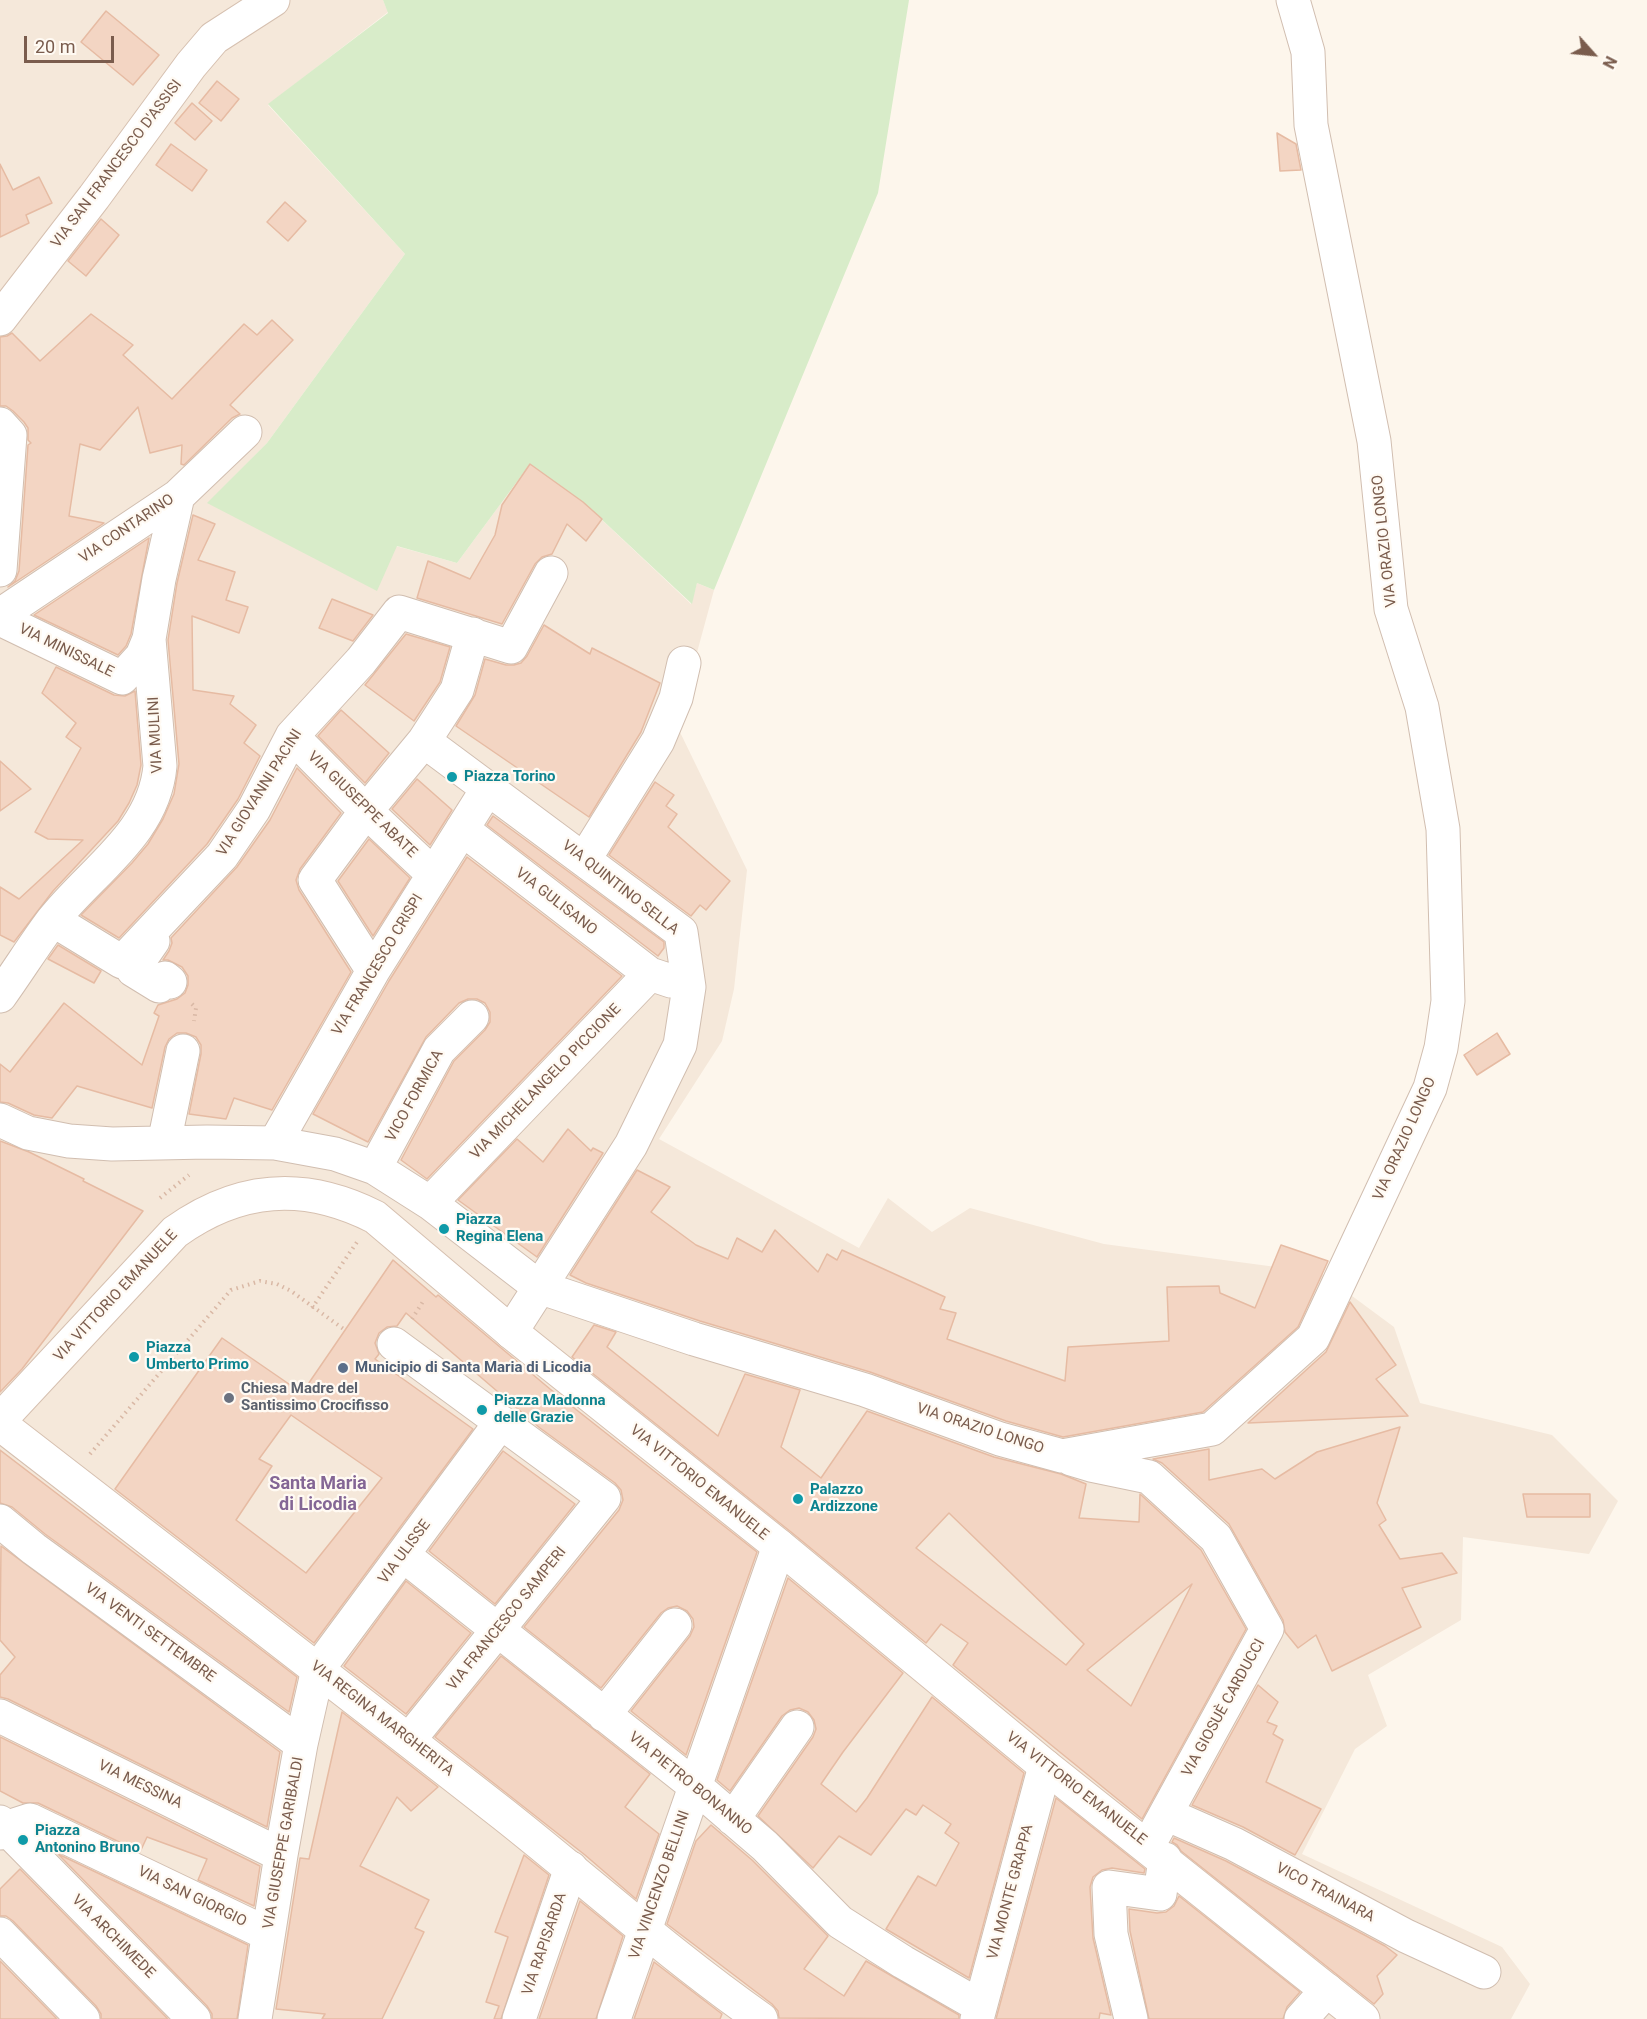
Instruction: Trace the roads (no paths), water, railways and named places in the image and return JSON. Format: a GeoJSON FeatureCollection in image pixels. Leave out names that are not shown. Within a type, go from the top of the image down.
{"type":"FeatureCollection","features":[{"type":"Feature","properties":{"kind":"street","name":"VIA SAN FRANCESCO D'ASSISI"},"geometry":{"type":"LineString","coordinates":[[0,319],[206,47],[214,38],[273,0]]}},
{"type":"Feature","properties":{"kind":"street","name":"VIA ORAZIO LONGO"},"geometry":{"type":"LineString","coordinates":[[0,1120],[28,1133],[69,1142],[275,1143],[335,1154],[380,1159],[436,1196],[546,1276],[610,1311],[865,1390],[1000,1439],[1062,1456],[1212,1429],[1313,1338],[1430,1088],[1441,1048],[1448,1001],[1443,830],[1422,706],[1391,609],[1374,441],[1311,125],[1308,52],[1293,0]]}},
{"type":"Feature","properties":{"kind":"street"},"geometry":{"type":"LineString","coordinates":[[0,424],[10,435],[0,570]]}},
{"type":"Feature","properties":{"kind":"street","name":"VIA CONTARINO"},"geometry":{"type":"LineString","coordinates":[[0,617],[178,496],[245,432]]}},
{"type":"Feature","properties":{"kind":"street","name":"VIA MULINI"},"geometry":{"type":"LineString","coordinates":[[0,996],[53,920],[136,829],[150,806],[159,782],[160,766],[149,639],[159,579],[178,496]]}},
{"type":"Feature","properties":{"kind":"street"},"geometry":{"type":"LineString","coordinates":[[373,971],[315,880],[366,811],[427,737],[457,690],[473,634],[511,647],[551,573]]}},
{"type":"Feature","properties":{"kind":"street","name":"VIA GIOVANNI PACINI"},"geometry":{"type":"LineString","coordinates":[[53,920],[122,962],[222,856],[254,809],[292,736],[361,661],[399,612],[473,634]]}},
{"type":"Feature","properties":{"kind":"street","name":"VIA MINISSALE"},"geometry":{"type":"LineString","coordinates":[[0,617],[122,678],[142,656],[149,639]]}},
{"type":"Feature","properties":{"kind":"street"},"geometry":{"type":"LineString","coordinates":[[584,860],[658,741],[676,698],[684,663]]}},
{"type":"Feature","properties":{"kind":"street","name":"VIA GIUSEPPE ABATE"},"geometry":{"type":"LineString","coordinates":[[292,736],[366,811],[433,874]]}},
{"type":"Feature","properties":{"kind":"street","name":"VIA QUINTINO SELLA"},"geometry":{"type":"LineString","coordinates":[[427,737],[492,791],[681,932],[689,987],[680,1045],[631,1146],[511,1332]]}},
{"type":"Feature","properties":{"kind":"street","name":"VIA FRANCESCO CRISPI"},"geometry":{"type":"LineString","coordinates":[[275,1143],[373,971],[464,825],[492,791]]}},
{"type":"Feature","properties":{"kind":"street","name":"VIA GULISANO"},"geometry":{"type":"LineString","coordinates":[[464,825],[650,974],[689,987]]}},
{"type":"Feature","properties":{"kind":"street"},"geometry":{"type":"LineString","coordinates":[[150,932],[153,942],[133,970],[159,986],[165,978],[170,982]]}},
{"type":"Feature","properties":{"kind":"street","name":"VIA MICHELANGELO PICCIONE"},"geometry":{"type":"LineString","coordinates":[[436,1196],[650,974]]}},
{"type":"Feature","properties":{"kind":"street","name":"VICO FORMICA"},"geometry":{"type":"LineString","coordinates":[[380,1159],[439,1050],[471,1017]]}},
{"type":"Feature","properties":{"kind":"street"},"geometry":{"type":"LineString","coordinates":[[164,1143],[183,1051]]}},
{"type":"Feature","properties":{"kind":"street","name":"VIA VITTORIO EMANUELE"},"geometry":{"type":"LineString","coordinates":[[0,1420],[175,1232],[222,1205],[288,1192],[319,1196],[353,1206],[375,1217],[511,1332],[779,1546],[1045,1766],[1363,2019]]}},
{"type":"Feature","properties":{"kind":"street"},"geometry":{"type":"LineString","coordinates":[[394,1344],[496,1429]]}},
{"type":"Feature","properties":{"kind":"street","name":"VIA REGINA MARGHERITA"},"geometry":{"type":"LineString","coordinates":[[0,1424],[409,1740],[572,1868],[644,1930],[761,2019]]}},
{"type":"Feature","properties":{"kind":"street","name":"VIA FRANCESCO SAMPERI"},"geometry":{"type":"LineString","coordinates":[[409,1740],[604,1498],[496,1429]]}},
{"type":"Feature","properties":{"kind":"street","name":"VIA ULISSE"},"geometry":{"type":"LineString","coordinates":[[318,1669],[496,1429]]}},
{"type":"Feature","properties":{"kind":"street","name":"VIA GIOSUÈ CARDUCCI"},"geometry":{"type":"LineString","coordinates":[[1062,1456],[1091,1465],[1149,1477],[1216,1538],[1267,1629],[1166,1814],[1156,1853]]}},
{"type":"Feature","properties":{"kind":"street","name":"VIA VENTI SETTEMBRE"},"geometry":{"type":"LineString","coordinates":[[0,1521],[34,1549],[301,1744]]}},
{"type":"Feature","properties":{"kind":"street","name":"VIA VINCENZO BELLINI"},"geometry":{"type":"LineString","coordinates":[[614,2019],[779,1546]]}},
{"type":"Feature","properties":{"kind":"street","name":"VIA PIETRO BONANNO"},"geometry":{"type":"LineString","coordinates":[[403,1555],[695,1786],[765,1846],[840,1922],[978,2012]]}},
{"type":"Feature","properties":{"kind":"street"},"geometry":{"type":"LineString","coordinates":[[604,1714],[675,1624]]}},
{"type":"Feature","properties":{"kind":"street","name":"VIA GIUSEPPE GARIBALDI"},"geometry":{"type":"LineString","coordinates":[[255,2019],[280,1855],[318,1669]]}},
{"type":"Feature","properties":{"kind":"street","name":"VIA MESSINA"},"geometry":{"type":"LineString","coordinates":[[0,1716],[280,1855]]}},
{"type":"Feature","properties":{"kind":"street"},"geometry":{"type":"LineString","coordinates":[[733,1819],[797,1727]]}},
{"type":"Feature","properties":{"kind":"street","name":"VIA MONTE GRAPPA"},"geometry":{"type":"LineString","coordinates":[[978,2012],[1045,1766]]}},
{"type":"Feature","properties":{"kind":"street","name":"VICO TRAINARA"},"geometry":{"type":"LineString","coordinates":[[1166,1814],[1234,1844],[1406,1936],[1484,1972]]}},
{"type":"Feature","properties":{"kind":"street","name":"VIA SAN GIORGIO"},"geometry":{"type":"LineString","coordinates":[[2,1828],[30,1821],[42,1842],[268,1934]]}},
{"type":"Feature","properties":{"kind":"street","name":"VIA ARCHIMEDE"},"geometry":{"type":"LineString","coordinates":[[42,1842],[194,2019]]}},
{"type":"Feature","properties":{"kind":"street"},"geometry":{"type":"LineString","coordinates":[[1131,2019],[1111,1934],[1109,1887],[1160,1894],[1156,1853]]}},
{"type":"Feature","properties":{"kind":"street","name":"VIA RAPISARDA"},"geometry":{"type":"LineString","coordinates":[[519,2019],[572,1868]]}},
{"type":"Feature","properties":{"kind":"street"},"geometry":{"type":"LineString","coordinates":[[0,1934],[83,2019]]}},
{"type":"Feature","properties":{"kind":"street"},"geometry":{"type":"LineString","coordinates":[[1301,2019],[1327,1990]]}},
{"type":"Feature","properties":{"kind":"place","name":"Piazza Torino"},"geometry":{"type":"Point","coordinates":[452,777]}},
{"type":"Feature","properties":{"kind":"place","name":"Piazza Regina Elena"},"geometry":{"type":"Point","coordinates":[444,1229]}},
{"type":"Feature","properties":{"kind":"place","name":"Piazza Umberto Primo"},"geometry":{"type":"Point","coordinates":[134,1357]}},
{"type":"Feature","properties":{"kind":"place","name":"Municipio di Santa Maria di Licodia"},"geometry":{"type":"Point","coordinates":[343,1368]}},
{"type":"Feature","properties":{"kind":"place","name":"Chiesa Madre del Santissimo Crocifisso"},"geometry":{"type":"Point","coordinates":[229,1398]}},
{"type":"Feature","properties":{"kind":"place","name":"Piazza Madonna delle Grazie"},"geometry":{"type":"Point","coordinates":[482,1410]}},
{"type":"Feature","properties":{"kind":"place","name":"Palazzo Ardizzone"},"geometry":{"type":"Point","coordinates":[798,1499]}},
{"type":"Feature","properties":{"kind":"place","name":"Piazza Antonino Bruno"},"geometry":{"type":"Point","coordinates":[23,1840]}},
{"type":"Feature","properties":{"kind":"district","name":"Santa Maria di Licodia"},"geometry":{"type":"Point","coordinates":[318,1494]}}]}
